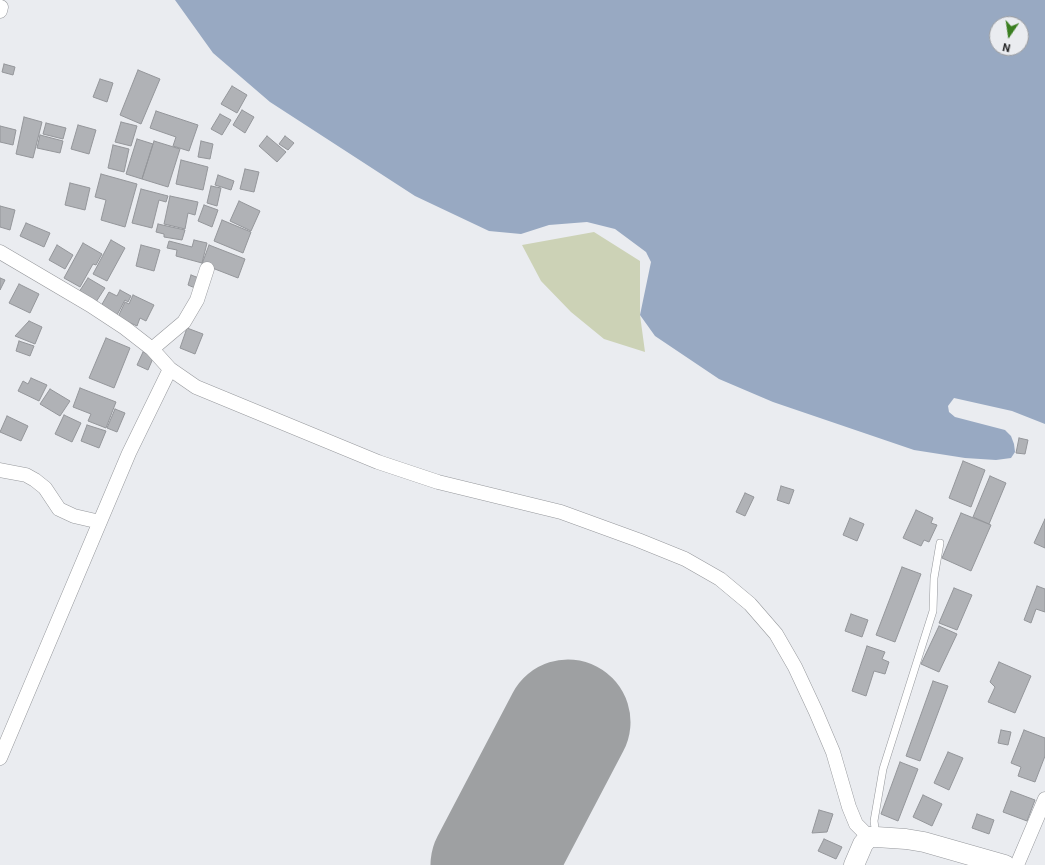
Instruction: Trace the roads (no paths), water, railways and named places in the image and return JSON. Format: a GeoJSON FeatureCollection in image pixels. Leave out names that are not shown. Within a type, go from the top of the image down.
{"type":"FeatureCollection","features":[{"type":"Feature","properties":{"kind":"street"},"geometry":{"type":"LineString","coordinates":[[0,252],[90,305],[130,332],[152,349],[170,369],[196,387],[378,462],[438,482],[560,512],[685,559],[720,579],[750,604],[776,634],[795,667],[833,752],[849,807],[856,824],[872,837],[906,839],[924,842],[1005,865]]}},
{"type":"Feature","properties":{"kind":"street"},"geometry":{"type":"LineString","coordinates":[[152,349],[174,331],[187,316],[196,300],[207,269]]}},
{"type":"Feature","properties":{"kind":"street"},"geometry":{"type":"LineString","coordinates":[[0,758],[135,439],[170,369]]}},
{"type":"Feature","properties":{"kind":"street"},"geometry":{"type":"LineString","coordinates":[[0,470],[26,475],[35,480],[44,488],[59,509],[74,516],[100,522]]}},
{"type":"Feature","properties":{"kind":"street"},"geometry":{"type":"LineString","coordinates":[[1017,865],[1045,799]]}},
{"type":"Feature","properties":{"kind":"street"},"geometry":{"type":"LineString","coordinates":[[854,865],[858,854],[872,837]]}},
{"type":"Feature","properties":{"kind":"lane"},"geometry":{"type":"LineString","coordinates":[[872,837],[883,769],[933,611],[934,578],[940,543]]}},
{"type":"Feature","properties":{"kind":"water"},"geometry":{"type":"Polygon","coordinates":[[[175,0],[1045,0],[1045,424],[1012,411],[954,398],[948,406],[949,412],[955,417],[1005,430],[1011,436],[1014,444],[1015,452],[1011,458],[996,460],[965,458],[914,450],[773,402],[719,379],[655,336],[640,315],[651,262],[646,252],[615,229],[587,222],[549,225],[521,234],[489,231],[415,196],[270,102],[213,53],[175,0]]]}}]}
